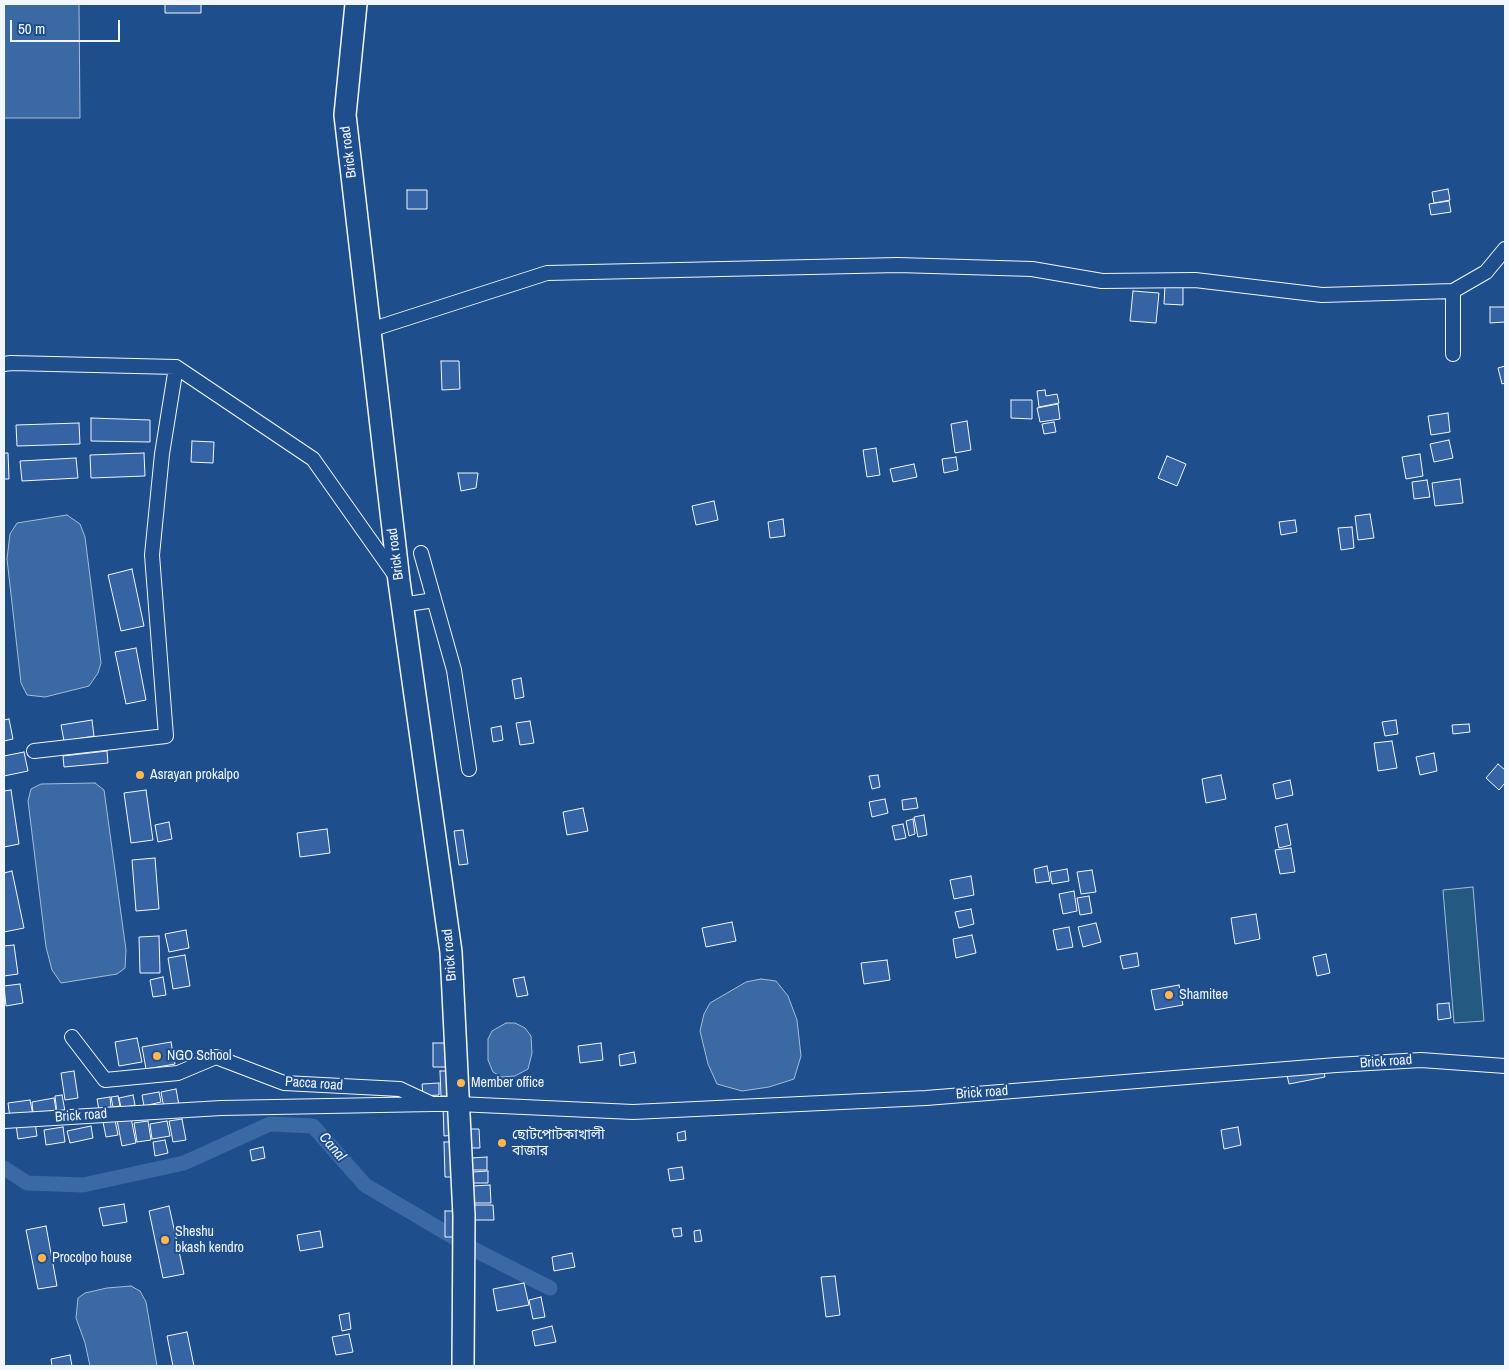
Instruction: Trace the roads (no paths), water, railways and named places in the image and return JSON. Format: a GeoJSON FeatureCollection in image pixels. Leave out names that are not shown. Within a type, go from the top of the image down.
{"type":"FeatureCollection","features":[{"type":"Feature","properties":{"kind":"main road","name":"Brick road"},"geometry":{"type":"LineString","coordinates":[[356,4],[345,115],[402,605],[451,952],[464,1216],[462,1366]]}},
{"type":"Feature","properties":{"kind":"street"},"geometry":{"type":"LineString","coordinates":[[370,330],[547,273],[898,264],[1032,269],[1102,281],[1195,280],[1322,295],[1453,292],[1486,272],[1505,249]]}},
{"type":"Feature","properties":{"kind":"street"},"geometry":{"type":"LineString","coordinates":[[1453,292],[1453,354]]}},
{"type":"Feature","properties":{"kind":"street"},"geometry":{"type":"LineString","coordinates":[[4,364],[176,367],[313,459],[399,581]]}},
{"type":"Feature","properties":{"kind":"street"},"geometry":{"type":"LineString","coordinates":[[34,751],[166,736],[152,555],[162,454],[176,367]]}},
{"type":"Feature","properties":{"kind":"street"},"geometry":{"type":"LineString","coordinates":[[421,554],[454,670],[469,769]]}},
{"type":"Feature","properties":{"kind":"street"},"geometry":{"type":"LineString","coordinates":[[402,605],[434,600]]}},
{"type":"Feature","properties":{"kind":"street","name":"Pacca road"},"geometry":{"type":"LineString","coordinates":[[72,1037],[105,1080],[178,1073],[216,1056],[284,1083],[400,1089],[433,1104]]}},
{"type":"Feature","properties":{"kind":"street","name":"Brick road"},"geometry":{"type":"LineString","coordinates":[[4,1121],[220,1108],[433,1104],[632,1112],[926,1098],[1336,1065],[1421,1060],[1505,1066]]}},
{"type":"Feature","properties":{"kind":"waterway","name":"Canal"},"geometry":{"type":"LineString","coordinates":[[4,1168],[27,1183],[83,1185],[184,1163],[270,1124],[313,1126],[365,1185],[477,1251],[550,1288]]}},
{"type":"Feature","properties":{"kind":"place","name":"Asrayan prokalpo"},"geometry":{"type":"Point","coordinates":[140,775]}},
{"type":"Feature","properties":{"kind":"place","name":"Shamitee"},"geometry":{"type":"Point","coordinates":[1169,995]}},
{"type":"Feature","properties":{"kind":"place","name":"NGO School"},"geometry":{"type":"Point","coordinates":[157,1056]}},
{"type":"Feature","properties":{"kind":"place","name":"Member office"},"geometry":{"type":"Point","coordinates":[461,1083]}},
{"type":"Feature","properties":{"kind":"place","name":"ছোটপোটকাখালী বাজার"},"geometry":{"type":"Point","coordinates":[502,1143]}},
{"type":"Feature","properties":{"kind":"place","name":"Sheshu bkash kendro"},"geometry":{"type":"Point","coordinates":[165,1240]}},
{"type":"Feature","properties":{"kind":"place","name":"Procolpo house"},"geometry":{"type":"Point","coordinates":[42,1258]}}]}
